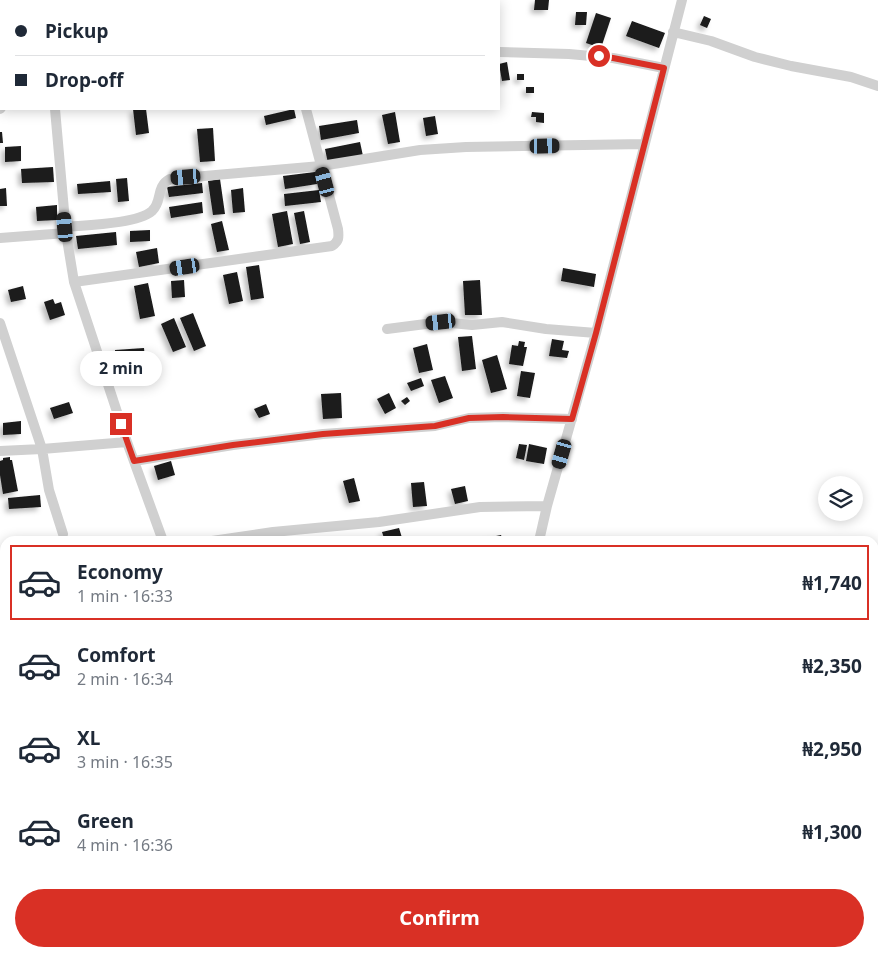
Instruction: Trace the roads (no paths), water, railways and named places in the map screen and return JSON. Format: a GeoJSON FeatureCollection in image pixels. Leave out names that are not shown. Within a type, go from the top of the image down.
{"type":"FeatureCollection","features":[{"type":"Feature","properties":{"kind":"street"},"geometry":{"type":"LineString","coordinates":[[540,536],[596,333],[682,0]]}},
{"type":"Feature","properties":{"kind":"street"},"geometry":{"type":"LineString","coordinates":[[673,32],[711,41],[755,57],[790,66],[851,77],[878,86]]}},
{"type":"Feature","properties":{"kind":"street"},"geometry":{"type":"LineString","coordinates":[[500,52],[605,57],[664,68]]}},
{"type":"Feature","properties":{"kind":"street"},"geometry":{"type":"LineString","coordinates":[[55,110],[66,230],[74,282],[127,442],[161,536]]}},
{"type":"Feature","properties":{"kind":"street"},"geometry":{"type":"LineString","coordinates":[[74,282],[332,246],[339,238],[338,229],[306,110]]}},
{"type":"Feature","properties":{"kind":"street"},"geometry":{"type":"LineString","coordinates":[[0,238],[120,222],[146,214],[152,210],[158,201],[164,182],[170,179],[321,166],[429,149],[644,144]]}},
{"type":"Feature","properties":{"kind":"street"},"geometry":{"type":"LineString","coordinates":[[388,329],[441,322],[472,325],[502,322],[546,329],[596,333]]}},
{"type":"Feature","properties":{"kind":"street"},"geometry":{"type":"LineString","coordinates":[[0,323],[42,449],[49,490],[63,534]]}},
{"type":"Feature","properties":{"kind":"street"},"geometry":{"type":"LineString","coordinates":[[134,461],[233,445],[323,434],[435,426],[469,418],[572,419]]}},
{"type":"Feature","properties":{"kind":"street"},"geometry":{"type":"LineString","coordinates":[[0,451],[127,442]]}},
{"type":"Feature","properties":{"kind":"street"},"geometry":{"type":"LineString","coordinates":[[246,536],[378,522],[480,507],[547,506]]}}]}
